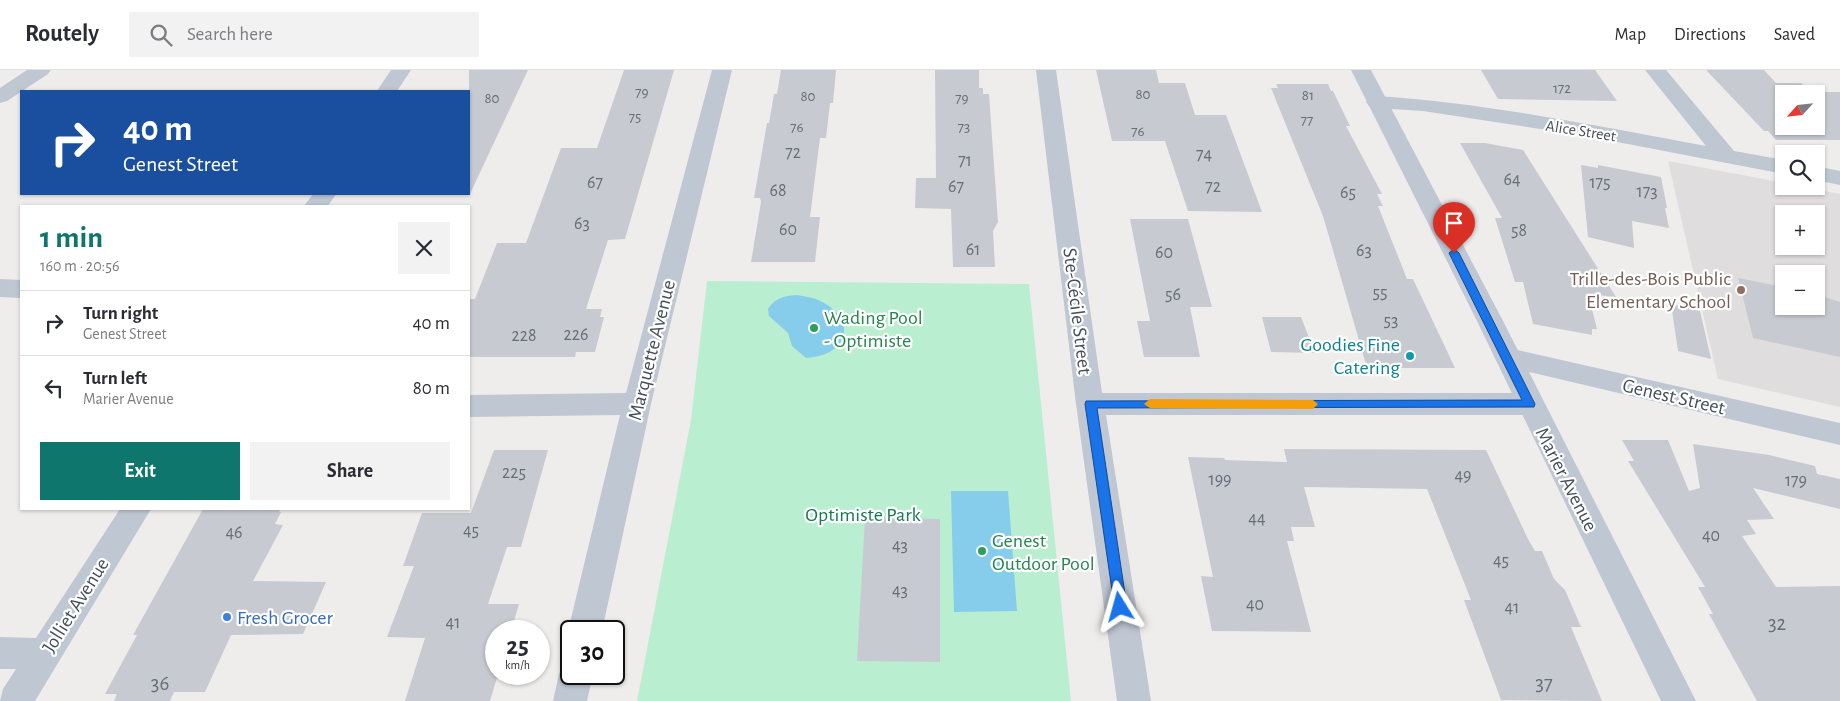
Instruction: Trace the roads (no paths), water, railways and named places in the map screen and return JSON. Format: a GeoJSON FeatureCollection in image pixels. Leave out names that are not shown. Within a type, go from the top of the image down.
{"type":"FeatureCollection","features":[{"type":"Feature","properties":{"kind":"street"},"geometry":{"type":"LineString","coordinates":[[0,97],[41,70]]}},
{"type":"Feature","properties":{"kind":"street"},"geometry":{"type":"LineString","coordinates":[[388,90],[401,70]]}},
{"type":"Feature","properties":{"kind":"street","name":"Marquette Avenue"},"geometry":{"type":"LineString","coordinates":[[588,620],[637,404],[722,70]]}},
{"type":"Feature","properties":{"kind":"street","name":"Ste-Cécile Street"},"geometry":{"type":"LineString","coordinates":[[1046,70],[1090,404],[1134,701]]}},
{"type":"Feature","properties":{"kind":"street","name":"Marier Avenue"},"geometry":{"type":"LineString","coordinates":[[1361,70],[1508,358],[1679,701]]}},
{"type":"Feature","properties":{"kind":"street"},"geometry":{"type":"LineString","coordinates":[[1655,70],[1727,157]]}},
{"type":"Feature","properties":{"kind":"street","name":"Alice Street"},"geometry":{"type":"LineString","coordinates":[[1376,102],[1423,105],[1586,130],[1775,165]]}},
{"type":"Feature","properties":{"kind":"street"},"geometry":{"type":"LineString","coordinates":[[1825,175],[1840,178]]}},
{"type":"Feature","properties":{"kind":"street"},"geometry":{"type":"LineString","coordinates":[[0,288],[20,289]]}},
{"type":"Feature","properties":{"kind":"street","name":"Genest Street"},"geometry":{"type":"LineString","coordinates":[[1508,358],[1840,434]]}},
{"type":"Feature","properties":{"kind":"street"},"geometry":{"type":"LineString","coordinates":[[470,406],[637,404]]}},
{"type":"Feature","properties":{"kind":"street"},"geometry":{"type":"LineString","coordinates":[[1090,404],[1530,404]]}},
{"type":"Feature","properties":{"kind":"street","name":"Jolliet Avenue"},"geometry":{"type":"LineString","coordinates":[[15,701],[135,510]]}},
{"type":"Feature","properties":{"kind":"street"},"geometry":{"type":"LineString","coordinates":[[0,653],[44,654]]}},
{"type":"Feature","properties":{"kind":"street"},"geometry":{"type":"LineString","coordinates":[[570,701],[574,685]]}},
{"type":"Feature","properties":{"kind":"water","name":"Wading Pool - Optimiste"},"geometry":{"type":"Polygon","coordinates":[[[796,295],[816,299],[839,315],[844,334],[840,343],[833,350],[806,358],[792,346],[788,333],[769,316],[768,309],[774,302],[784,297],[796,295]]]}},
{"type":"Feature","properties":{"kind":"water","name":"Genest Outdoor Pool"},"geometry":{"type":"Polygon","coordinates":[[[951,491],[1008,491],[1017,611],[954,612],[951,491]]]}},
{"type":"Feature","properties":{"kind":"place","name":"Trille-des-Bois Public Elementary School"},"geometry":{"type":"Point","coordinates":[1741,290]}},
{"type":"Feature","properties":{"kind":"place","name":"Wading Pool - Optimiste"},"geometry":{"type":"Point","coordinates":[814,328]}},
{"type":"Feature","properties":{"kind":"place","name":"Goodies Fine Catering"},"geometry":{"type":"Point","coordinates":[1410,356]}},
{"type":"Feature","properties":{"kind":"place","name":"Genest Outdoor Pool"},"geometry":{"type":"Point","coordinates":[982,551]}},
{"type":"Feature","properties":{"kind":"place","name":"Fresh Grocer"},"geometry":{"type":"Point","coordinates":[227,617]}},
{"type":"Feature","properties":{"kind":"park label","name":"Optimiste Park"},"geometry":{"type":"Point","coordinates":[863,514]}}]}
